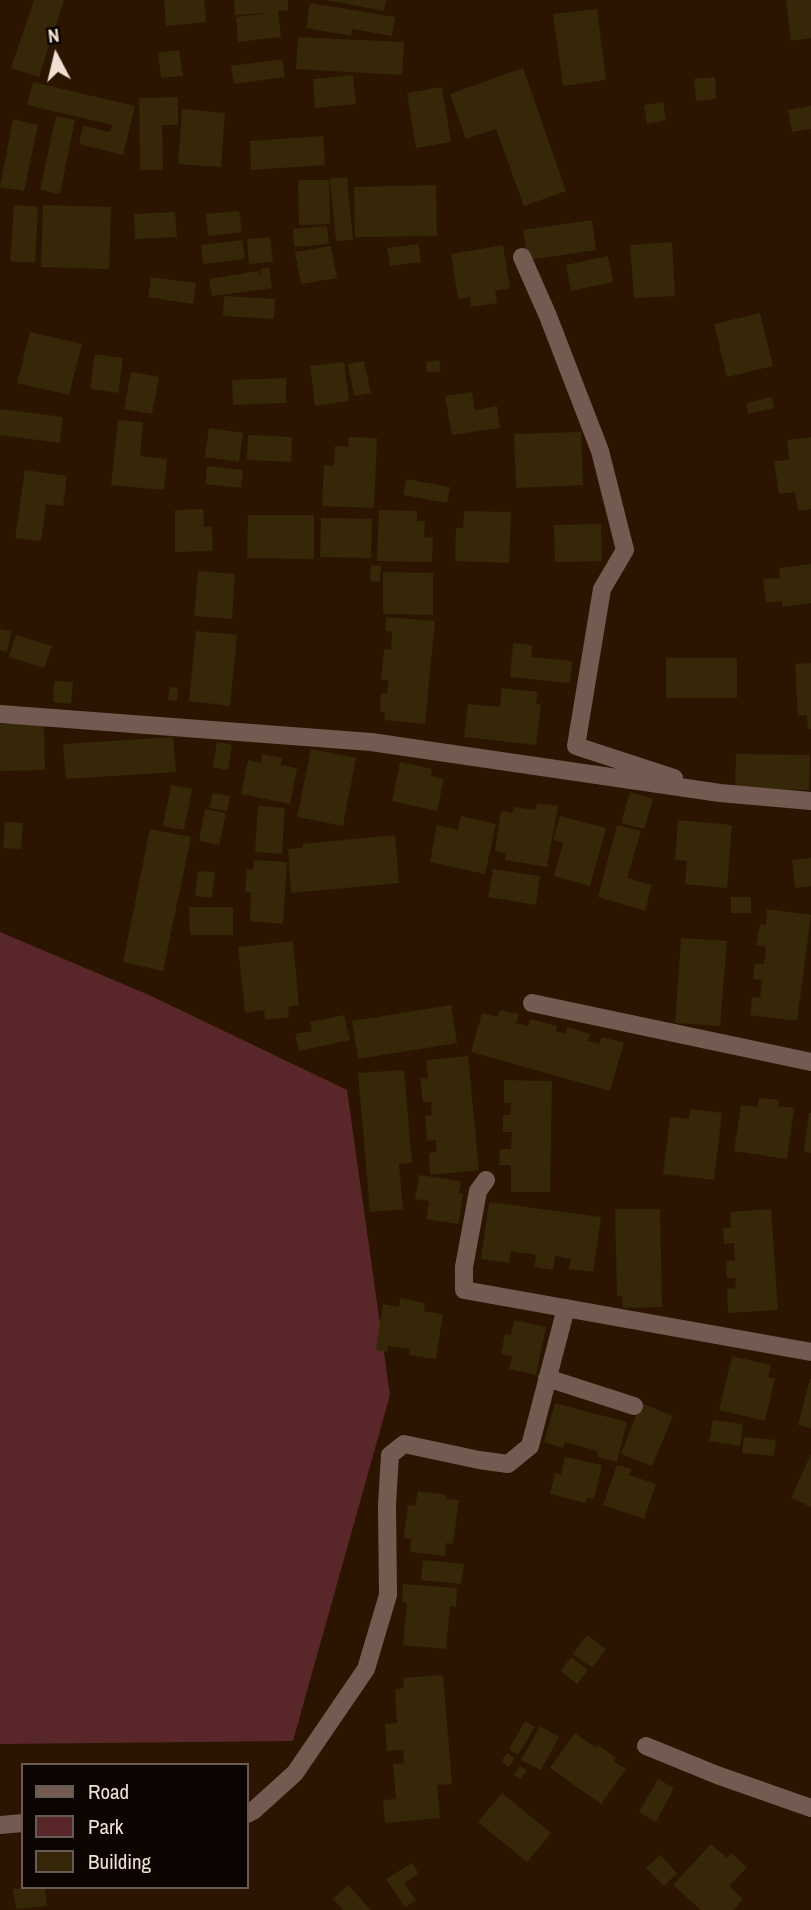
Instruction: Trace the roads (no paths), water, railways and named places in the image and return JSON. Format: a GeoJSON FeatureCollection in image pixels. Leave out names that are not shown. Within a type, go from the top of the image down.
{"type":"FeatureCollection","features":[{"type":"Feature","properties":{"kind":"street"},"geometry":{"type":"LineString","coordinates":[[522,257],[548,316],[600,451],[625,550],[602,589],[576,746],[720,793]]}},
{"type":"Feature","properties":{"kind":"street"},"geometry":{"type":"LineString","coordinates":[[0,714],[371,742],[720,793],[811,801]]}},
{"type":"Feature","properties":{"kind":"street"},"geometry":{"type":"LineString","coordinates":[[532,1003],[811,1062]]}},
{"type":"Feature","properties":{"kind":"street"},"geometry":{"type":"LineString","coordinates":[[486,1180],[478,1191],[464,1267],[464,1290],[811,1352]]}},
{"type":"Feature","properties":{"kind":"street"},"geometry":{"type":"LineString","coordinates":[[248,1814],[295,1773],[366,1668],[388,1595],[387,1505],[390,1455],[404,1444],[508,1464],[530,1446],[566,1308]]}},
{"type":"Feature","properties":{"kind":"street"},"geometry":{"type":"LineString","coordinates":[[547,1378],[634,1406]]}},
{"type":"Feature","properties":{"kind":"street"},"geometry":{"type":"LineString","coordinates":[[646,1746],[717,1775],[811,1808]]}},
{"type":"Feature","properties":{"kind":"street"},"geometry":{"type":"LineString","coordinates":[[0,1825],[21,1823]]}}]}
